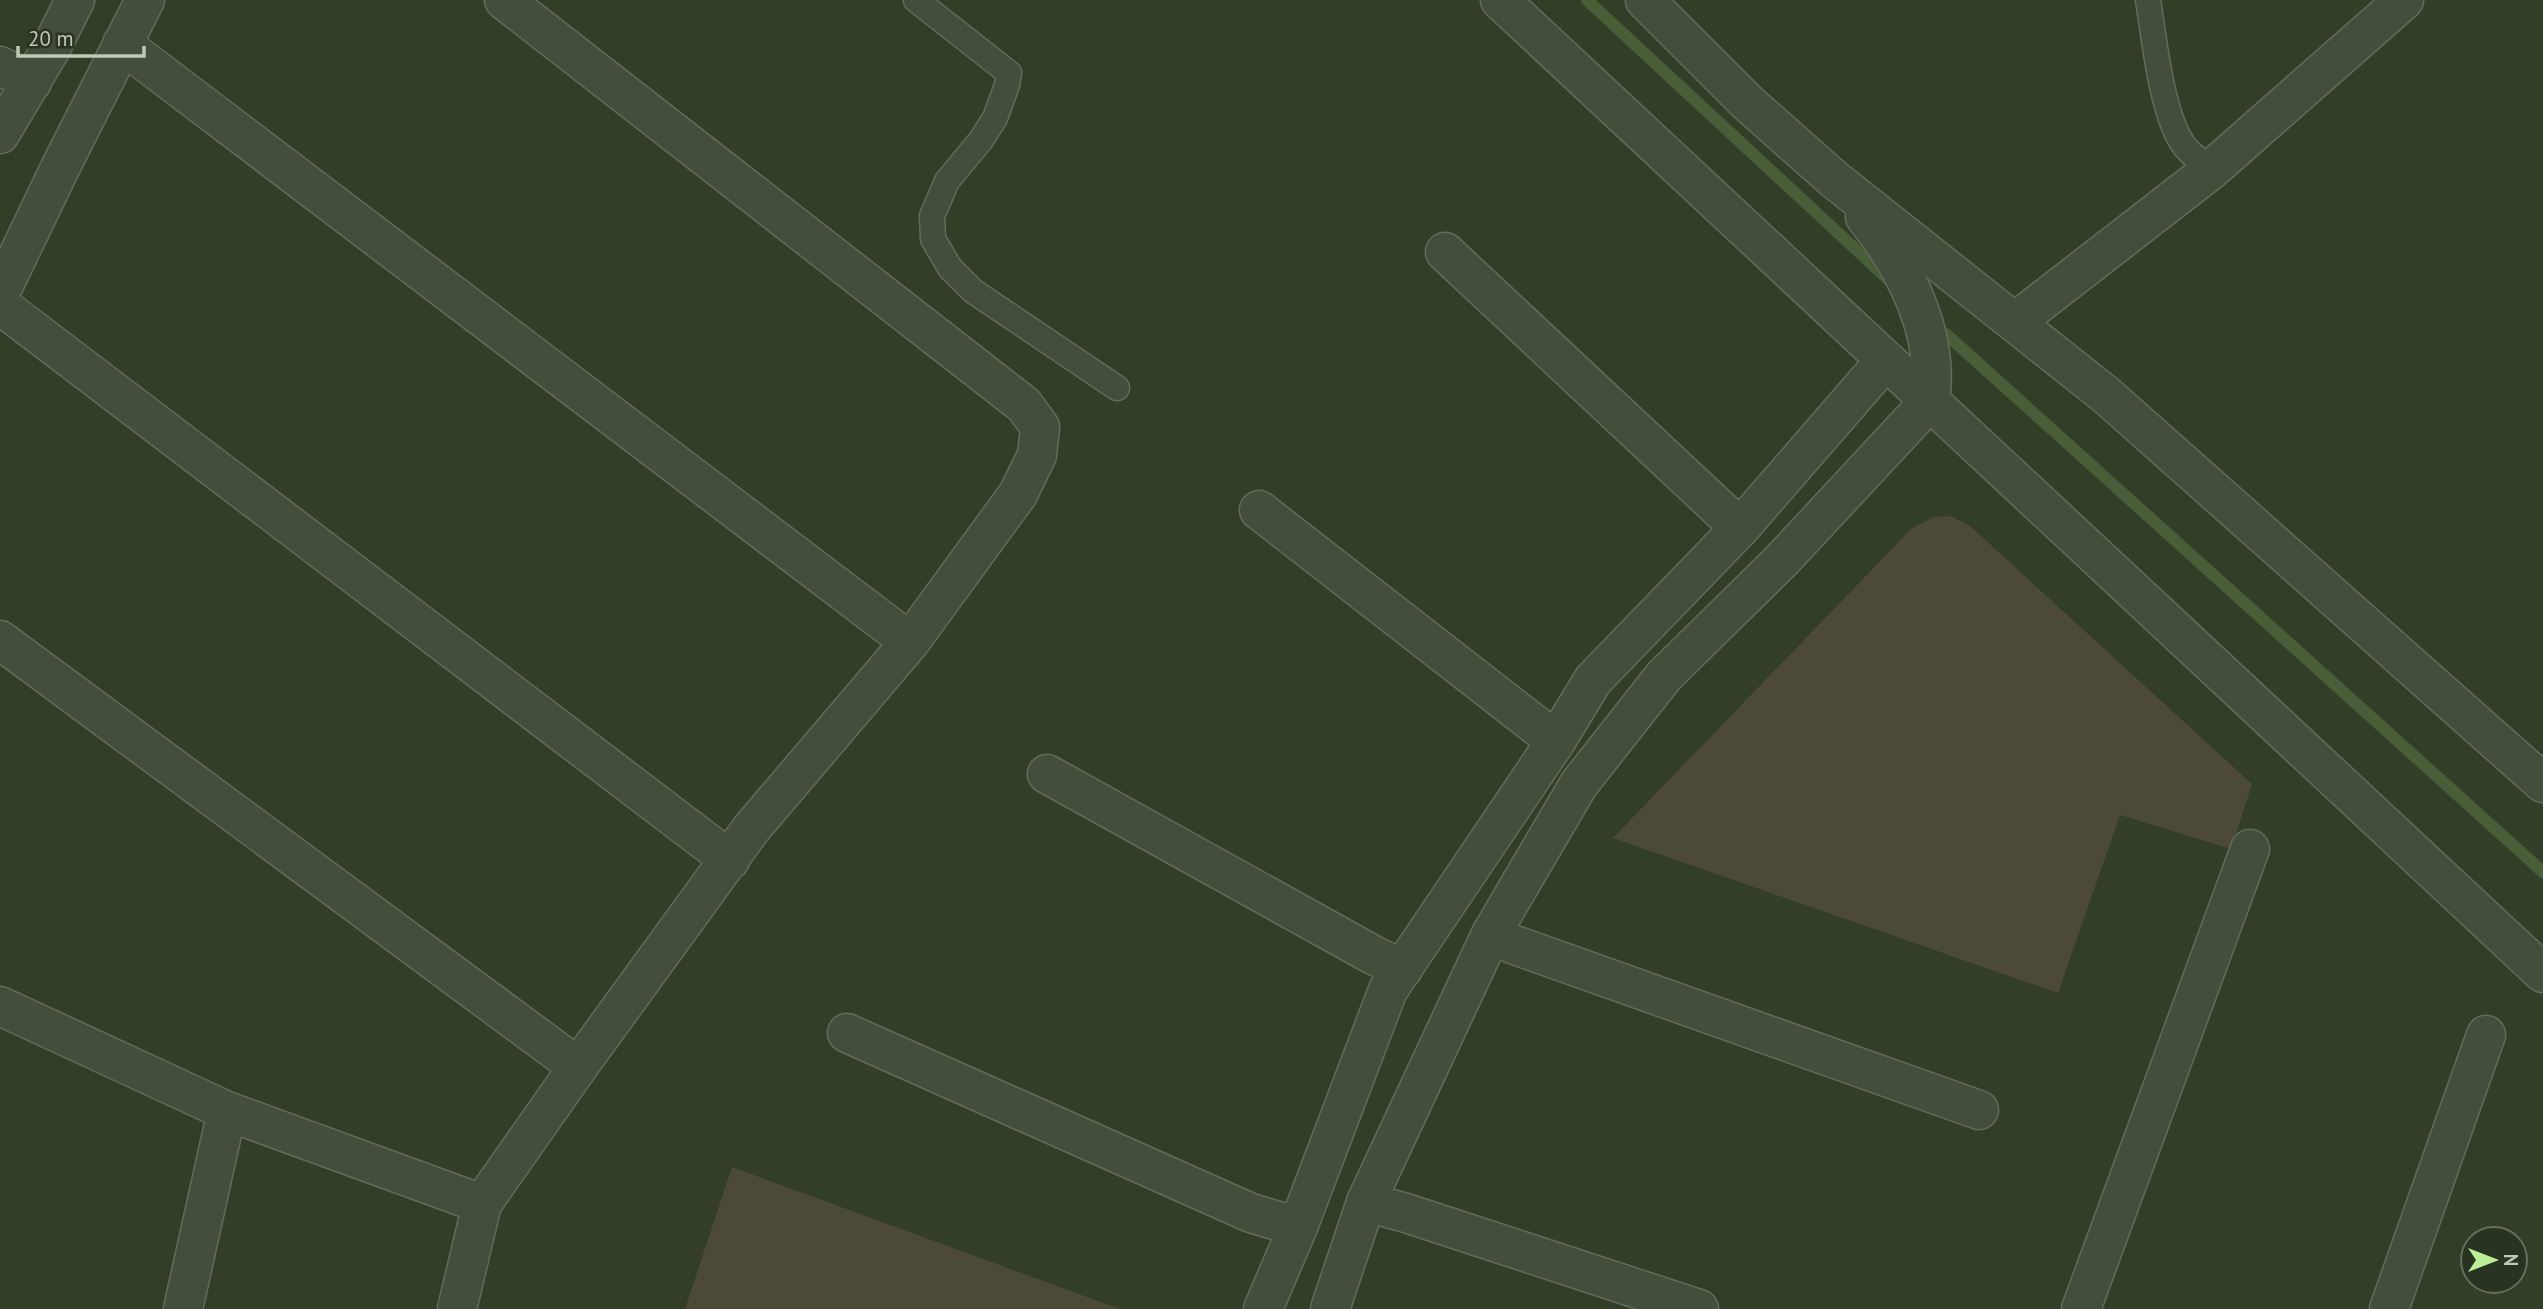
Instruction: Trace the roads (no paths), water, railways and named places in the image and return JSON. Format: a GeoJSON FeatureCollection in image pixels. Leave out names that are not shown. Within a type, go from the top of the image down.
{"type":"FeatureCollection","features":[{"type":"Feature","properties":{"kind":"street"},"geometry":{"type":"LineString","coordinates":[[0,134],[27,66],[75,0]]}},
{"type":"Feature","properties":{"kind":"street"},"geometry":{"type":"LineString","coordinates":[[0,293],[145,0]]}},
{"type":"Feature","properties":{"kind":"street"},"geometry":{"type":"LineString","coordinates":[[457,1309],[482,1204],[751,829],[910,642],[1018,494],[1037,455],[1040,427],[1024,405],[504,0]]}},
{"type":"Feature","properties":{"kind":"street"},"geometry":{"type":"LineString","coordinates":[[1500,0],[2543,972]]}},
{"type":"Feature","properties":{"kind":"street"},"geometry":{"type":"LineString","coordinates":[[1645,0],[1748,103],[1835,180],[2106,395],[2543,783]]}},
{"type":"Feature","properties":{"kind":"street"},"geometry":{"type":"LineString","coordinates":[[2015,322],[2211,170],[2404,0]]}},
{"type":"Feature","properties":{"kind":"street"},"geometry":{"type":"LineString","coordinates":[[27,66],[114,60],[910,642]]}},
{"type":"Feature","properties":{"kind":"street"},"geometry":{"type":"LineString","coordinates":[[1330,1309],[1366,1202],[1491,934],[1579,784],[1664,676],[1782,560],[1930,401],[1934,377],[1932,353],[1919,307],[1886,246],[1835,180]]}},
{"type":"Feature","properties":{"kind":"street"},"geometry":{"type":"LineString","coordinates":[[1445,252],[1740,528]]}},
{"type":"Feature","properties":{"kind":"street"},"geometry":{"type":"LineString","coordinates":[[0,305],[730,860]]}},
{"type":"Feature","properties":{"kind":"street"},"geometry":{"type":"LineString","coordinates":[[1263,1309],[1298,1227],[1388,990],[1556,741],[1593,680],[1740,528],[1885,361]]}},
{"type":"Feature","properties":{"kind":"street"},"geometry":{"type":"LineString","coordinates":[[1259,510],[1556,741]]}},
{"type":"Feature","properties":{"kind":"street"},"geometry":{"type":"LineString","coordinates":[[0,640],[578,1067]]}},
{"type":"Feature","properties":{"kind":"street"},"geometry":{"type":"LineString","coordinates":[[1047,774],[1403,970]]}},
{"type":"Feature","properties":{"kind":"street"},"geometry":{"type":"LineString","coordinates":[[2081,1309],[2250,849]]}},
{"type":"Feature","properties":{"kind":"street"},"geometry":{"type":"LineString","coordinates":[[1491,934],[1512,944],[1979,1110]]}},
{"type":"Feature","properties":{"kind":"street"},"geometry":{"type":"LineString","coordinates":[[0,1006],[227,1111],[482,1204]]}},
{"type":"Feature","properties":{"kind":"street"},"geometry":{"type":"LineString","coordinates":[[847,1033],[1251,1213],[1298,1227]]}},
{"type":"Feature","properties":{"kind":"street"},"geometry":{"type":"LineString","coordinates":[[2389,1309],[2486,1035]]}},
{"type":"Feature","properties":{"kind":"street"},"geometry":{"type":"LineString","coordinates":[[183,1309],[227,1111]]}},
{"type":"Feature","properties":{"kind":"street"},"geometry":{"type":"LineString","coordinates":[[1366,1202],[1699,1309]]}},
{"type":"Feature","properties":{"kind":"lane"},"geometry":{"type":"LineString","coordinates":[[916,0],[1009,73],[995,118],[981,140],[947,181],[932,216],[933,239],[950,268],[973,291],[1117,388]]}},
{"type":"Feature","properties":{"kind":"lane"},"geometry":{"type":"LineString","coordinates":[[2148,0],[2160,81],[2175,127],[2185,148],[2211,170]]}},
{"type":"Feature","properties":{"kind":"waterway"},"geometry":{"type":"LineString","coordinates":[[1587,0],[1890,281]]}},
{"type":"Feature","properties":{"kind":"waterway"},"geometry":{"type":"LineString","coordinates":[[1946,334],[2543,872]]}}]}
